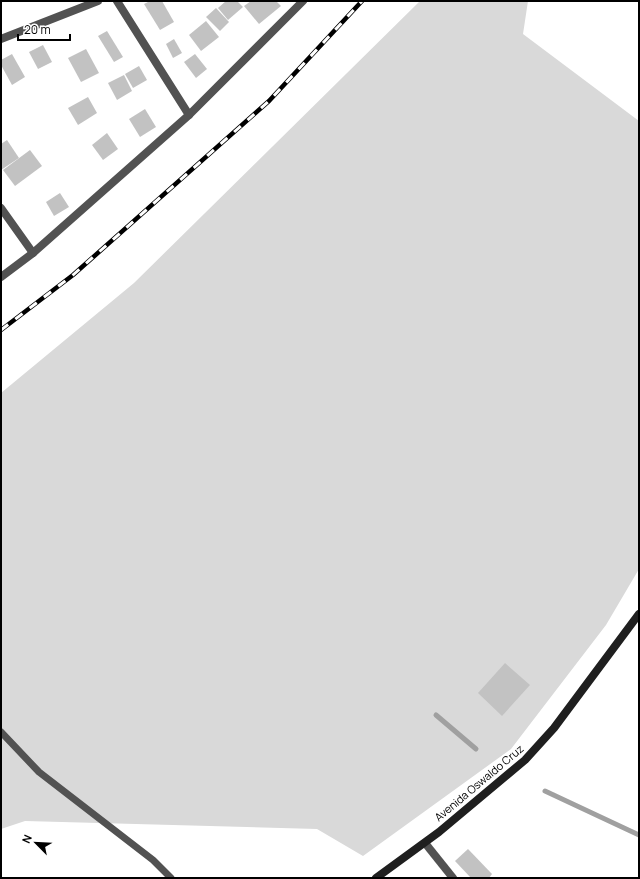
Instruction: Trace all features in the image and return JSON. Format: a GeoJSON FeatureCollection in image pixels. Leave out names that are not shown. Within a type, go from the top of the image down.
{"type":"FeatureCollection","features":[{"type":"Feature","properties":{"kind":"street"},"geometry":{"type":"LineString","coordinates":[[1,40],[98,1]]}},
{"type":"Feature","properties":{"kind":"street"},"geometry":{"type":"LineString","coordinates":[[117,1],[189,115]]}},
{"type":"Feature","properties":{"kind":"street"},"geometry":{"type":"LineString","coordinates":[[1,277],[33,253],[189,115],[303,1]]}},
{"type":"Feature","properties":{"kind":"street"},"geometry":{"type":"LineString","coordinates":[[1,208],[33,253]]}},
{"type":"Feature","properties":{"kind":"street","name":"Avenida Oswaldo Cruz"},"geometry":{"type":"LineString","coordinates":[[376,878],[425,843],[525,760],[554,728],[639,614]]}},
{"type":"Feature","properties":{"kind":"street"},"geometry":{"type":"LineString","coordinates":[[425,843],[453,878]]}},
{"type":"Feature","properties":{"kind":"lane"},"geometry":{"type":"LineString","coordinates":[[1,732],[39,772],[153,860],[171,878]]}},
{"type":"Feature","properties":{"kind":"shaded area"},"geometry":{"type":"Polygon","coordinates":[[[420,1],[528,1],[523,34],[639,121],[639,569],[606,625],[511,749],[363,856],[317,829],[25,821],[1,829],[1,393],[134,283],[420,1]]]}},
{"type":"Feature","properties":{"kind":"building"},"geometry":{"type":"Polygon","coordinates":[[[150,1],[162,1],[174,22],[160,30],[144,4],[150,1]]]}},
{"type":"Feature","properties":{"kind":"building"},"geometry":{"type":"Polygon","coordinates":[[[226,1],[237,1],[243,7],[228,20],[218,8],[226,1]]]}},
{"type":"Feature","properties":{"kind":"building"},"geometry":{"type":"Polygon","coordinates":[[[251,1],[276,1],[281,6],[259,24],[244,6],[251,1]]]}},
{"type":"Feature","properties":{"kind":"building"},"geometry":{"type":"Polygon","coordinates":[[[216,8],[229,22],[220,31],[206,17],[216,8]]]}},
{"type":"Feature","properties":{"kind":"building"},"geometry":{"type":"Polygon","coordinates":[[[206,21],[219,37],[201,51],[189,35],[206,21]]]}},
{"type":"Feature","properties":{"kind":"building"},"geometry":{"type":"Polygon","coordinates":[[[107,31],[123,57],[114,62],[98,36],[107,31]]]}},
{"type":"Feature","properties":{"kind":"building"},"geometry":{"type":"Polygon","coordinates":[[[174,39],[182,53],[173,58],[166,44],[174,39]]]}},
{"type":"Feature","properties":{"kind":"building"},"geometry":{"type":"Polygon","coordinates":[[[43,45],[52,62],[38,69],[29,52],[43,45]]]}},
{"type":"Feature","properties":{"kind":"building"},"geometry":{"type":"Polygon","coordinates":[[[86,49],[99,73],[81,82],[68,58],[86,49]]]}},
{"type":"Feature","properties":{"kind":"building"},"geometry":{"type":"Polygon","coordinates":[[[12,54],[25,77],[12,85],[1,65],[1,60],[12,54]]]}},
{"type":"Feature","properties":{"kind":"building"},"geometry":{"type":"Polygon","coordinates":[[[195,54],[207,69],[196,78],[184,62],[195,54]]]}},
{"type":"Feature","properties":{"kind":"building"},"geometry":{"type":"Polygon","coordinates":[[[139,66],[147,80],[133,88],[125,74],[139,66]]]}},
{"type":"Feature","properties":{"kind":"building"},"geometry":{"type":"Polygon","coordinates":[[[124,75],[132,91],[117,100],[108,83],[124,75]]]}},
{"type":"Feature","properties":{"kind":"building"},"geometry":{"type":"Polygon","coordinates":[[[88,97],[97,113],[78,125],[68,108],[88,97]]]}},
{"type":"Feature","properties":{"kind":"building"},"geometry":{"type":"Polygon","coordinates":[[[145,109],[156,127],[140,137],[129,119],[145,109]]]}},
{"type":"Feature","properties":{"kind":"building"},"geometry":{"type":"Polygon","coordinates":[[[107,133],[118,149],[103,160],[92,145],[107,133]]]}},
{"type":"Feature","properties":{"kind":"building"},"geometry":{"type":"Polygon","coordinates":[[[7,140],[19,158],[1,170],[1,144],[7,140]]]}},
{"type":"Feature","properties":{"kind":"building"},"geometry":{"type":"Polygon","coordinates":[[[30,150],[42,166],[15,186],[3,170],[30,150]]]}},
{"type":"Feature","properties":{"kind":"building"},"geometry":{"type":"Polygon","coordinates":[[[60,193],[69,207],[54,216],[46,202],[60,193]]]}},
{"type":"Feature","properties":{"kind":"building"},"geometry":{"type":"Polygon","coordinates":[[[505,663],[530,685],[502,716],[478,693],[505,663]]]}},
{"type":"Feature","properties":{"kind":"building"},"geometry":{"type":"Polygon","coordinates":[[[468,849],[492,874],[489,878],[471,878],[455,861],[468,849]]]}},
{"type":"Feature","properties":{"kind":"waterway"},"geometry":{"type":"LineString","coordinates":[[436,715],[476,749]]}},
{"type":"Feature","properties":{"kind":"waterway"},"geometry":{"type":"LineString","coordinates":[[545,791],[639,835]]}},
{"type":"Feature","properties":{"kind":"railway"},"geometry":{"type":"LineString","coordinates":[[1,330],[73,275],[269,101],[362,1]]}}]}
